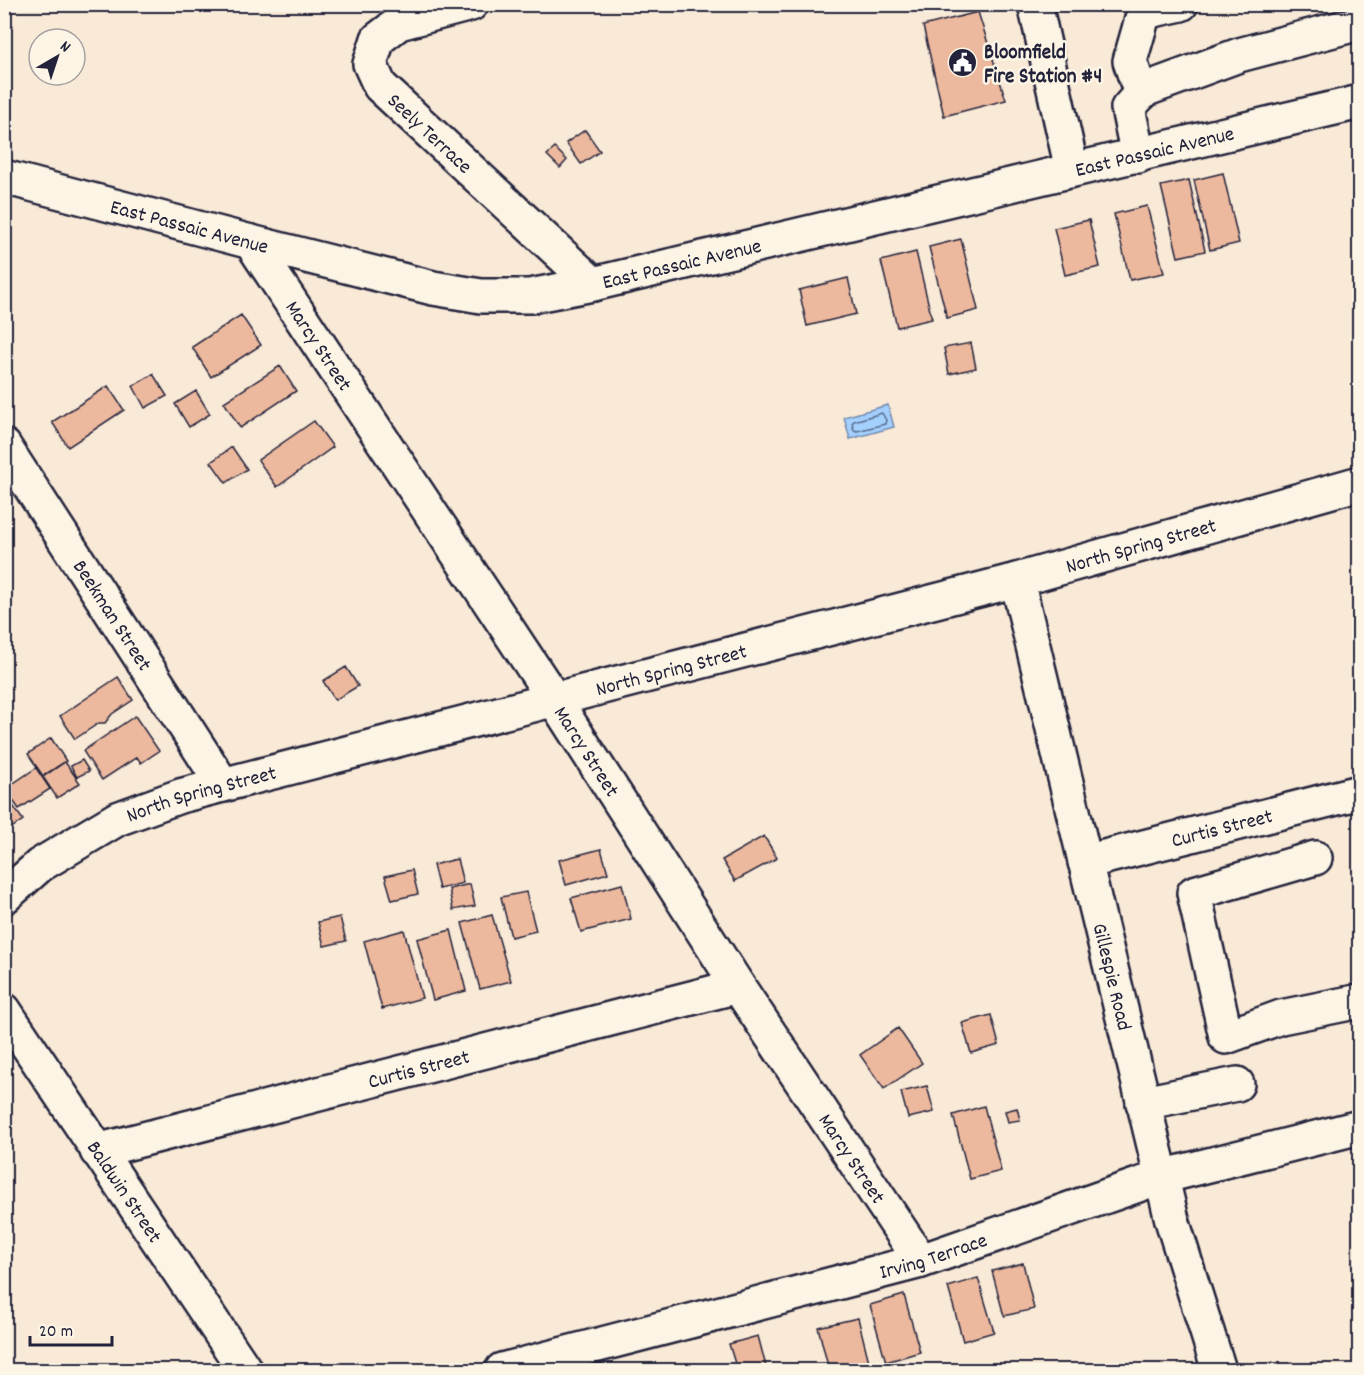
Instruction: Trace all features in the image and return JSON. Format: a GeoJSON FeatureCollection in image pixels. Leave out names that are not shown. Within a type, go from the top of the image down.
{"type":"FeatureCollection","features":[{"type":"Feature","properties":{"kind":"street","name":"Seely Terrace"},"geometry":{"type":"LineString","coordinates":[[471,4],[399,24],[378,39],[370,64],[380,86],[593,284]]}},
{"type":"Feature","properties":{"kind":"street"},"geometry":{"type":"LineString","coordinates":[[1035,4],[1072,170]]}},
{"type":"Feature","properties":{"kind":"street"},"geometry":{"type":"LineString","coordinates":[[1141,94],[1130,61],[1144,12],[1181,4]]}},
{"type":"Feature","properties":{"kind":"street"},"geometry":{"type":"LineString","coordinates":[[1138,156],[1128,108],[1144,90],[1239,55],[1359,23]]}},
{"type":"Feature","properties":{"kind":"street","name":"East Passaic Avenue"},"geometry":{"type":"LineString","coordinates":[[4,177],[433,288],[481,296],[530,296],[593,284],[1359,102]]}},
{"type":"Feature","properties":{"kind":"street","name":"Marcy Street"},"geometry":{"type":"LineString","coordinates":[[251,242],[554,699],[738,986],[921,1260]]}},
{"type":"Feature","properties":{"kind":"street","name":"Beekman Street"},"geometry":{"type":"LineString","coordinates":[[4,446],[223,785]]}},
{"type":"Feature","properties":{"kind":"street","name":"North Spring Street"},"geometry":{"type":"LineString","coordinates":[[4,897],[40,865],[117,819],[180,795],[1017,580],[1359,483]]}},
{"type":"Feature","properties":{"kind":"street","name":"Gillespie Road"},"geometry":{"type":"LineString","coordinates":[[1017,580],[1161,1177],[1219,1371]]}},
{"type":"Feature","properties":{"kind":"street","name":"Curtis Street"},"geometry":{"type":"LineString","coordinates":[[1084,862],[1359,792]]}},
{"type":"Feature","properties":{"kind":"street"},"geometry":{"type":"LineString","coordinates":[[1315,858],[1194,893],[1226,1037],[1281,1017],[1359,1001]]}},
{"type":"Feature","properties":{"kind":"street","name":"Curtis Street"},"geometry":{"type":"LineString","coordinates":[[97,1151],[738,986]]}},
{"type":"Feature","properties":{"kind":"street","name":"Baldwin Street"},"geometry":{"type":"LineString","coordinates":[[4,1010],[245,1371]]}},
{"type":"Feature","properties":{"kind":"street"},"geometry":{"type":"LineString","coordinates":[[1143,1102],[1237,1084]]}},
{"type":"Feature","properties":{"kind":"street","name":"Irving Terrace"},"geometry":{"type":"LineString","coordinates":[[502,1371],[921,1260],[1161,1177],[1359,1127]]}},
{"type":"Feature","properties":{"kind":"water"},"geometry":{"type":"Polygon","coordinates":[[[888,405],[894,427],[850,439],[844,417],[888,405]]]}},
{"type":"Feature","properties":{"kind":"building","name":"Bloomfield Fire Station #4"},"geometry":{"type":"Polygon","coordinates":[[[978,12],[1006,100],[944,116],[923,26],[978,12]]]}},
{"type":"Feature","properties":{"kind":"building"},"geometry":{"type":"Polygon","coordinates":[[[585,130],[600,151],[581,164],[566,143],[585,130]]]}},
{"type":"Feature","properties":{"kind":"building"},"geometry":{"type":"Polygon","coordinates":[[[555,148],[567,160],[560,168],[547,155],[555,148]]]}},
{"type":"Feature","properties":{"kind":"building"},"geometry":{"type":"Polygon","coordinates":[[[1223,173],[1239,243],[1210,250],[1194,180],[1223,173]]]}},
{"type":"Feature","properties":{"kind":"building"},"geometry":{"type":"Polygon","coordinates":[[[1189,180],[1205,251],[1178,257],[1161,186],[1189,180]]]}},
{"type":"Feature","properties":{"kind":"building"},"geometry":{"type":"Polygon","coordinates":[[[1147,206],[1164,273],[1130,280],[1114,214],[1147,206]]]}},
{"type":"Feature","properties":{"kind":"building"},"geometry":{"type":"Polygon","coordinates":[[[1089,220],[1100,267],[1065,275],[1054,228],[1089,220]]]}},
{"type":"Feature","properties":{"kind":"building"},"geometry":{"type":"Polygon","coordinates":[[[961,239],[978,310],[947,318],[929,247],[961,239]]]}},
{"type":"Feature","properties":{"kind":"building"},"geometry":{"type":"Polygon","coordinates":[[[916,252],[932,319],[897,327],[881,261],[916,252]]]}},
{"type":"Feature","properties":{"kind":"building"},"geometry":{"type":"Polygon","coordinates":[[[848,278],[856,314],[807,326],[799,290],[848,278]]]}},
{"type":"Feature","properties":{"kind":"building"},"geometry":{"type":"Polygon","coordinates":[[[241,315],[261,345],[211,377],[192,347],[241,315]]]}},
{"type":"Feature","properties":{"kind":"building"},"geometry":{"type":"Polygon","coordinates":[[[971,343],[976,368],[949,374],[944,348],[971,343]]]}},
{"type":"Feature","properties":{"kind":"building"},"geometry":{"type":"Polygon","coordinates":[[[280,366],[296,391],[240,428],[224,402],[280,366]]]}},
{"type":"Feature","properties":{"kind":"building"},"geometry":{"type":"Polygon","coordinates":[[[153,374],[167,396],[145,408],[133,386],[153,374]]]}},
{"type":"Feature","properties":{"kind":"building"},"geometry":{"type":"Polygon","coordinates":[[[108,386],[124,410],[68,447],[52,422],[108,386]]]}},
{"type":"Feature","properties":{"kind":"building"},"geometry":{"type":"Polygon","coordinates":[[[196,391],[210,414],[189,427],[175,404],[196,391]]]}},
{"type":"Feature","properties":{"kind":"building"},"geometry":{"type":"Polygon","coordinates":[[[314,421],[333,447],[277,487],[258,460],[314,421]]]}},
{"type":"Feature","properties":{"kind":"building"},"geometry":{"type":"Polygon","coordinates":[[[232,447],[247,469],[226,483],[211,462],[232,447]]]}},
{"type":"Feature","properties":{"kind":"building"},"geometry":{"type":"Polygon","coordinates":[[[346,667],[358,686],[335,700],[323,681],[346,667]]]}},
{"type":"Feature","properties":{"kind":"building"},"geometry":{"type":"Polygon","coordinates":[[[118,677],[133,700],[112,714],[105,723],[99,723],[75,739],[60,716],[118,677]]]}},
{"type":"Feature","properties":{"kind":"building"},"geometry":{"type":"Polygon","coordinates":[[[135,716],[159,751],[141,763],[137,757],[102,780],[83,751],[135,716]]]}},
{"type":"Feature","properties":{"kind":"building"},"geometry":{"type":"Polygon","coordinates":[[[51,738],[66,761],[43,776],[28,754],[51,738]]]}},
{"type":"Feature","properties":{"kind":"building"},"geometry":{"type":"Polygon","coordinates":[[[82,760],[89,771],[77,777],[71,766],[82,760]]]}},
{"type":"Feature","properties":{"kind":"building"},"geometry":{"type":"Polygon","coordinates":[[[65,762],[80,783],[57,798],[43,777],[65,762]]]}},
{"type":"Feature","properties":{"kind":"building"},"geometry":{"type":"Polygon","coordinates":[[[36,768],[50,789],[19,809],[5,789],[36,768]]]}},
{"type":"Feature","properties":{"kind":"building"},"geometry":{"type":"Polygon","coordinates":[[[4,793],[23,820],[4,833],[4,793]]]}},
{"type":"Feature","properties":{"kind":"building"},"geometry":{"type":"Polygon","coordinates":[[[764,836],[777,858],[735,881],[722,860],[764,836]]]}},
{"type":"Feature","properties":{"kind":"building"},"geometry":{"type":"Polygon","coordinates":[[[601,849],[608,873],[566,885],[559,860],[601,849]]]}},
{"type":"Feature","properties":{"kind":"building"},"geometry":{"type":"Polygon","coordinates":[[[457,859],[463,883],[439,889],[433,865],[457,859]]]}},
{"type":"Feature","properties":{"kind":"building"},"geometry":{"type":"Polygon","coordinates":[[[412,870],[418,894],[392,900],[385,876],[412,870]]]}},
{"type":"Feature","properties":{"kind":"building"},"geometry":{"type":"Polygon","coordinates":[[[470,884],[475,906],[453,910],[449,889],[470,884]]]}},
{"type":"Feature","properties":{"kind":"building"},"geometry":{"type":"Polygon","coordinates":[[[622,884],[631,919],[581,932],[571,898],[622,884]]]}},
{"type":"Feature","properties":{"kind":"building"},"geometry":{"type":"Polygon","coordinates":[[[526,892],[536,931],[511,937],[501,897],[526,892]]]}},
{"type":"Feature","properties":{"kind":"building"},"geometry":{"type":"Polygon","coordinates":[[[492,915],[511,981],[480,989],[462,923],[492,915]]]}},
{"type":"Feature","properties":{"kind":"building"},"geometry":{"type":"Polygon","coordinates":[[[340,917],[346,941],[324,946],[318,922],[340,917]]]}},
{"type":"Feature","properties":{"kind":"building"},"geometry":{"type":"Polygon","coordinates":[[[404,930],[422,998],[382,1009],[364,941],[404,930]]]}},
{"type":"Feature","properties":{"kind":"building"},"geometry":{"type":"Polygon","coordinates":[[[451,930],[466,991],[433,1000],[417,939],[451,930]]]}},
{"type":"Feature","properties":{"kind":"building"},"geometry":{"type":"Polygon","coordinates":[[[991,1015],[999,1045],[971,1053],[962,1023],[991,1015]]]}},
{"type":"Feature","properties":{"kind":"building"},"geometry":{"type":"Polygon","coordinates":[[[898,1028],[922,1063],[884,1089],[860,1055],[898,1028]]]}},
{"type":"Feature","properties":{"kind":"building"},"geometry":{"type":"Polygon","coordinates":[[[927,1086],[934,1112],[908,1118],[901,1092],[927,1086]]]}},
{"type":"Feature","properties":{"kind":"building"},"geometry":{"type":"Polygon","coordinates":[[[984,1106],[1001,1171],[970,1179],[953,1115],[984,1106]]]}},
{"type":"Feature","properties":{"kind":"building"},"geometry":{"type":"Polygon","coordinates":[[[1017,1108],[1020,1120],[1008,1122],[1005,1111],[1017,1108]]]}},
{"type":"Feature","properties":{"kind":"building"},"geometry":{"type":"Polygon","coordinates":[[[1023,1263],[1034,1309],[1004,1316],[992,1271],[1023,1263]]]}},
{"type":"Feature","properties":{"kind":"building"},"geometry":{"type":"Polygon","coordinates":[[[978,1278],[994,1332],[963,1341],[948,1287],[978,1278]]]}},
{"type":"Feature","properties":{"kind":"building"},"geometry":{"type":"Polygon","coordinates":[[[904,1295],[920,1352],[886,1362],[870,1305],[904,1295]]]}},
{"type":"Feature","properties":{"kind":"building"},"geometry":{"type":"Polygon","coordinates":[[[858,1318],[871,1370],[829,1370],[818,1327],[858,1318]]]}},
{"type":"Feature","properties":{"kind":"building"},"geometry":{"type":"Polygon","coordinates":[[[758,1336],[767,1370],[737,1370],[729,1344],[758,1336]]]}},
{"type":"Feature","properties":{"kind":"building"},"geometry":{"type":"Polygon","coordinates":[[[689,1365],[690,1370],[669,1370],[689,1365]]]}},
{"type":"Feature","properties":{"kind":"place","name":"Bloomfield Fire Station #4"},"geometry":{"type":"Point","coordinates":[963,63]}}]}
